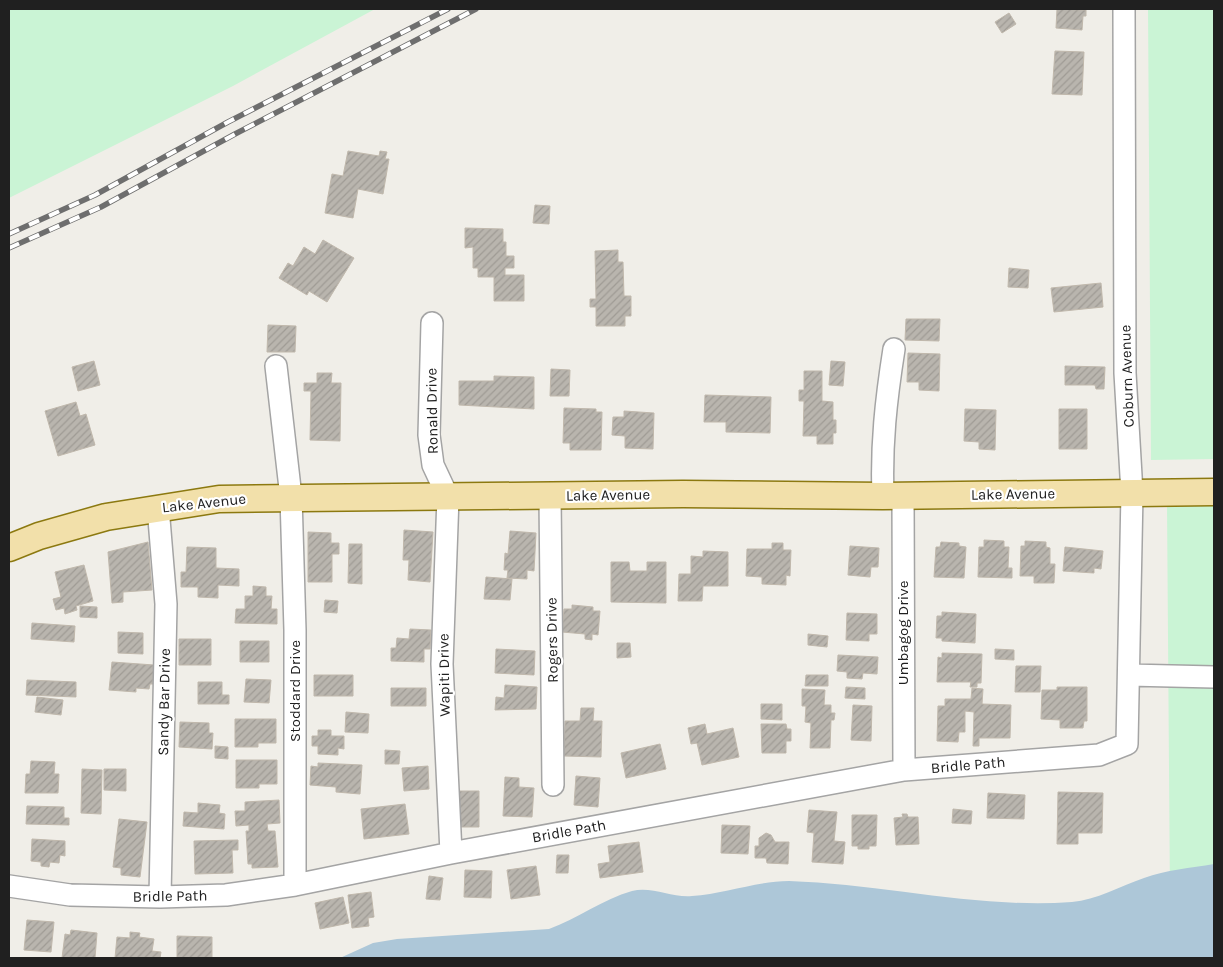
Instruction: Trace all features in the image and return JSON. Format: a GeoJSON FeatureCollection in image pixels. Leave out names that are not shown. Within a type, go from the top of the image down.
{"type":"FeatureCollection","features":[{"type":"Feature","properties":{"kind":"main road","name":"Lake Avenue"},"geometry":{"type":"LineString","coordinates":[[9,548],[73,526],[158,507],[219,499],[291,497],[893,496],[1214,492]]}},
{"type":"Feature","properties":{"kind":"street","name":"Coburn Avenue"},"geometry":{"type":"LineString","coordinates":[[1124,9],[1125,373],[1132,493],[1130,674],[1127,744]]}},
{"type":"Feature","properties":{"kind":"street","name":"Ronald Drive"},"geometry":{"type":"LineString","coordinates":[[432,323],[429,435],[433,465],[448,497]]}},
{"type":"Feature","properties":{"kind":"street","name":"Umbagog Drive"},"geometry":{"type":"LineString","coordinates":[[894,349],[883,423],[881,455],[893,496],[904,770]]}},
{"type":"Feature","properties":{"kind":"street","name":"Stoddard Drive"},"geometry":{"type":"LineString","coordinates":[[276,366],[291,497],[295,630],[295,885]]}},
{"type":"Feature","properties":{"kind":"street","name":"Rogers Drive"},"geometry":{"type":"LineString","coordinates":[[550,496],[553,785]]}},
{"type":"Feature","properties":{"kind":"street","name":"Wapiti Drive"},"geometry":{"type":"LineString","coordinates":[[448,497],[442,664],[451,852]]}},
{"type":"Feature","properties":{"kind":"street","name":"Sandy Bar Drive"},"geometry":{"type":"LineString","coordinates":[[158,507],[166,604],[160,897]]}},
{"type":"Feature","properties":{"kind":"street"},"geometry":{"type":"LineString","coordinates":[[1130,674],[1214,677]]}},
{"type":"Feature","properties":{"kind":"street","name":"Bridle Path"},"geometry":{"type":"LineString","coordinates":[[9,886],[70,895],[160,897],[226,895],[295,885],[451,852],[904,770],[1098,755],[1127,744]]}},
{"type":"Feature","properties":{"kind":"green space"},"geometry":{"type":"Polygon","coordinates":[[[9,9],[375,9],[233,86],[9,198],[9,9]]]}},
{"type":"Feature","properties":{"kind":"green space"},"geometry":{"type":"Polygon","coordinates":[[[1148,9],[1214,9],[1214,459],[1151,460],[1148,9]]]}},
{"type":"Feature","properties":{"kind":"green space"},"geometry":{"type":"Polygon","coordinates":[[[1167,504],[1214,504],[1214,899],[1170,898],[1167,504]]]}},
{"type":"Feature","properties":{"kind":"water"},"geometry":{"type":"Polygon","coordinates":[[[1214,864],[1214,958],[340,958],[373,943],[397,939],[549,929],[611,899],[640,890],[692,896],[765,883],[789,881],[1001,902],[1072,902],[1099,896],[1152,875],[1214,864]]]}},
{"type":"Feature","properties":{"kind":"building"},"geometry":{"type":"Polygon","coordinates":[[[1057,9],[1086,10],[1086,16],[1083,16],[1082,30],[1056,28],[1057,9]]]}},
{"type":"Feature","properties":{"kind":"building"},"geometry":{"type":"Polygon","coordinates":[[[1009,13],[1016,24],[1002,33],[995,22],[1009,13]]]}},
{"type":"Feature","properties":{"kind":"building"},"geometry":{"type":"Polygon","coordinates":[[[1055,51],[1084,52],[1082,95],[1052,94],[1055,51]]]}},
{"type":"Feature","properties":{"kind":"building"},"geometry":{"type":"Polygon","coordinates":[[[348,151],[379,156],[380,151],[387,152],[385,159],[389,159],[383,194],[358,189],[353,218],[325,213],[332,174],[343,176],[348,151]]]}},
{"type":"Feature","properties":{"kind":"building"},"geometry":{"type":"Polygon","coordinates":[[[535,205],[550,206],[549,224],[533,223],[535,205]]]}},
{"type":"Feature","properties":{"kind":"building"},"geometry":{"type":"Polygon","coordinates":[[[465,228],[503,229],[503,242],[506,242],[506,256],[514,256],[514,268],[505,268],[505,275],[524,275],[524,301],[494,301],[494,277],[478,277],[478,268],[473,268],[473,247],[465,248],[465,228]]]}},
{"type":"Feature","properties":{"kind":"building"},"geometry":{"type":"Polygon","coordinates":[[[323,240],[354,258],[327,302],[309,291],[307,295],[279,278],[288,263],[293,266],[304,247],[315,254],[323,240]]]}},
{"type":"Feature","properties":{"kind":"building"},"geometry":{"type":"Polygon","coordinates":[[[618,250],[618,262],[623,262],[624,296],[631,296],[631,316],[625,316],[625,326],[596,326],[596,307],[590,307],[590,299],[596,299],[595,251],[618,250]]]}},
{"type":"Feature","properties":{"kind":"building"},"geometry":{"type":"Polygon","coordinates":[[[1009,268],[1029,270],[1028,288],[1008,287],[1009,268]]]}},
{"type":"Feature","properties":{"kind":"building"},"geometry":{"type":"Polygon","coordinates":[[[1101,283],[1103,307],[1054,312],[1051,288],[1101,283]]]}},
{"type":"Feature","properties":{"kind":"building"},"geometry":{"type":"Polygon","coordinates":[[[906,319],[940,319],[939,341],[905,340],[906,319]]]}},
{"type":"Feature","properties":{"kind":"building"},"geometry":{"type":"Polygon","coordinates":[[[268,325],[296,326],[295,352],[267,352],[268,325]]]}},
{"type":"Feature","properties":{"kind":"building"},"geometry":{"type":"Polygon","coordinates":[[[908,353],[940,354],[939,391],[919,390],[919,382],[907,382],[908,353]]]}},
{"type":"Feature","properties":{"kind":"building"},"geometry":{"type":"Polygon","coordinates":[[[94,361],[100,385],[78,391],[72,367],[94,361]]]}},
{"type":"Feature","properties":{"kind":"building"},"geometry":{"type":"Polygon","coordinates":[[[831,361],[845,362],[843,386],[829,385],[831,361]]]}},
{"type":"Feature","properties":{"kind":"building"},"geometry":{"type":"Polygon","coordinates":[[[1065,366],[1105,367],[1104,389],[1096,389],[1095,385],[1065,385],[1065,366]]]}},
{"type":"Feature","properties":{"kind":"building"},"geometry":{"type":"Polygon","coordinates":[[[551,369],[570,370],[569,396],[550,396],[551,369]]]}},
{"type":"Feature","properties":{"kind":"building"},"geometry":{"type":"Polygon","coordinates":[[[804,371],[822,371],[822,401],[833,402],[833,420],[836,420],[836,433],[833,433],[833,444],[817,444],[817,436],[803,436],[804,401],[799,401],[799,390],[804,390],[804,371]]]}},
{"type":"Feature","properties":{"kind":"building"},"geometry":{"type":"Polygon","coordinates":[[[317,373],[332,373],[331,383],[341,383],[340,441],[310,440],[311,391],[304,391],[304,383],[317,383],[317,373]]]}},
{"type":"Feature","properties":{"kind":"building"},"geometry":{"type":"Polygon","coordinates":[[[494,376],[534,377],[534,409],[459,405],[459,381],[494,381],[494,376]]]}},
{"type":"Feature","properties":{"kind":"building"},"geometry":{"type":"Polygon","coordinates":[[[705,395],[771,397],[770,433],[726,432],[726,422],[704,422],[705,395]]]}},
{"type":"Feature","properties":{"kind":"building"},"geometry":{"type":"Polygon","coordinates":[[[76,402],[80,416],[86,414],[95,445],[58,456],[45,411],[76,402]]]}},
{"type":"Feature","properties":{"kind":"building"},"geometry":{"type":"Polygon","coordinates":[[[564,408],[596,409],[596,412],[602,412],[601,450],[570,450],[570,443],[563,443],[564,408]]]}},
{"type":"Feature","properties":{"kind":"building"},"geometry":{"type":"Polygon","coordinates":[[[965,409],[996,410],[995,450],[979,449],[979,442],[964,441],[965,409]]]}},
{"type":"Feature","properties":{"kind":"building"},"geometry":{"type":"Polygon","coordinates":[[[1059,409],[1087,409],[1087,449],[1059,449],[1059,409]]]}},
{"type":"Feature","properties":{"kind":"building"},"geometry":{"type":"Polygon","coordinates":[[[624,411],[654,413],[653,449],[625,448],[625,436],[612,435],[613,417],[624,417],[624,411]]]}},
{"type":"Feature","properties":{"kind":"building"},"geometry":{"type":"Polygon","coordinates":[[[404,530],[433,532],[430,582],[408,580],[409,560],[403,560],[404,530]]]}},
{"type":"Feature","properties":{"kind":"building"},"geometry":{"type":"Polygon","coordinates":[[[510,531],[536,533],[534,571],[527,570],[527,579],[507,578],[508,570],[504,570],[505,553],[508,554],[510,531]]]}},
{"type":"Feature","properties":{"kind":"building"},"geometry":{"type":"Polygon","coordinates":[[[308,532],[331,533],[331,543],[339,543],[339,554],[332,554],[332,582],[308,582],[308,532]]]}},
{"type":"Feature","properties":{"kind":"building"},"geometry":{"type":"Polygon","coordinates":[[[984,540],[1004,541],[1004,547],[1009,547],[1008,568],[1012,568],[1012,578],[978,577],[979,547],[984,547],[984,540]]]}},
{"type":"Feature","properties":{"kind":"building"},"geometry":{"type":"Polygon","coordinates":[[[1025,541],[1046,542],[1046,547],[1050,548],[1050,564],[1055,564],[1054,583],[1034,583],[1034,576],[1020,576],[1021,546],[1025,546],[1025,541]]]}},
{"type":"Feature","properties":{"kind":"building"},"geometry":{"type":"Polygon","coordinates":[[[148,542],[152,590],[123,592],[123,602],[112,603],[108,552],[148,542]]]}},
{"type":"Feature","properties":{"kind":"building"},"geometry":{"type":"Polygon","coordinates":[[[941,542],[959,543],[959,546],[966,547],[964,578],[934,577],[936,547],[940,547],[941,542]]]}},
{"type":"Feature","properties":{"kind":"building"},"geometry":{"type":"Polygon","coordinates":[[[772,543],[783,543],[783,550],[791,550],[790,576],[786,575],[786,585],[762,584],[762,577],[746,576],[747,549],[772,549],[772,543]]]}},
{"type":"Feature","properties":{"kind":"building"},"geometry":{"type":"Polygon","coordinates":[[[349,544],[362,544],[362,584],[348,583],[349,544]]]}},
{"type":"Feature","properties":{"kind":"building"},"geometry":{"type":"Polygon","coordinates":[[[850,546],[879,548],[878,567],[871,567],[870,577],[848,575],[850,546]]]}},
{"type":"Feature","properties":{"kind":"building"},"geometry":{"type":"Polygon","coordinates":[[[187,547],[216,548],[216,568],[239,569],[239,586],[218,585],[218,598],[198,597],[198,587],[181,587],[181,572],[186,572],[187,547]]]}},
{"type":"Feature","properties":{"kind":"building"},"geometry":{"type":"Polygon","coordinates":[[[1065,547],[1103,551],[1101,569],[1094,568],[1094,573],[1063,571],[1065,547]]]}},
{"type":"Feature","properties":{"kind":"building"},"geometry":{"type":"Polygon","coordinates":[[[703,551],[728,552],[728,586],[703,586],[702,601],[678,601],[679,574],[691,574],[691,556],[703,557],[703,551]]]}},
{"type":"Feature","properties":{"kind":"building"},"geometry":{"type":"Polygon","coordinates":[[[611,562],[629,562],[630,571],[647,571],[647,562],[666,562],[666,603],[611,602],[611,562]]]}},
{"type":"Feature","properties":{"kind":"building"},"geometry":{"type":"Polygon","coordinates":[[[84,565],[93,601],[76,606],[77,610],[65,614],[64,608],[56,610],[53,599],[61,597],[55,572],[84,565]]]}},
{"type":"Feature","properties":{"kind":"building"},"geometry":{"type":"Polygon","coordinates":[[[486,577],[512,579],[510,600],[484,599],[486,577]]]}},
{"type":"Feature","properties":{"kind":"building"},"geometry":{"type":"Polygon","coordinates":[[[253,586],[266,587],[266,596],[272,596],[271,609],[277,609],[277,624],[235,623],[236,609],[245,609],[245,596],[253,596],[253,586]]]}},
{"type":"Feature","properties":{"kind":"building"},"geometry":{"type":"Polygon","coordinates":[[[325,600],[338,601],[337,613],[324,612],[325,600]]]}},
{"type":"Feature","properties":{"kind":"building"},"geometry":{"type":"Polygon","coordinates":[[[572,605],[593,607],[593,611],[600,611],[598,635],[592,634],[592,640],[585,639],[585,634],[562,632],[564,609],[572,609],[572,605]]]}},
{"type":"Feature","properties":{"kind":"building"},"geometry":{"type":"Polygon","coordinates":[[[80,606],[97,607],[97,618],[80,617],[80,606]]]}},
{"type":"Feature","properties":{"kind":"building"},"geometry":{"type":"Polygon","coordinates":[[[942,612],[976,614],[975,643],[942,641],[942,638],[936,638],[937,616],[942,616],[942,612]]]}},
{"type":"Feature","properties":{"kind":"building"},"geometry":{"type":"Polygon","coordinates":[[[847,613],[877,614],[877,634],[869,634],[869,641],[846,640],[847,613]]]}},
{"type":"Feature","properties":{"kind":"building"},"geometry":{"type":"Polygon","coordinates":[[[32,623],[75,626],[74,642],[31,639],[32,623]]]}},
{"type":"Feature","properties":{"kind":"building"},"geometry":{"type":"Polygon","coordinates":[[[410,629],[431,630],[430,649],[424,649],[424,662],[391,661],[391,648],[396,648],[397,638],[409,639],[410,629]]]}},
{"type":"Feature","properties":{"kind":"building"},"geometry":{"type":"Polygon","coordinates":[[[118,632],[143,633],[143,654],[118,653],[118,632]]]}},
{"type":"Feature","properties":{"kind":"building"},"geometry":{"type":"Polygon","coordinates":[[[808,634],[828,636],[827,647],[808,645],[808,634]]]}},
{"type":"Feature","properties":{"kind":"building"},"geometry":{"type":"Polygon","coordinates":[[[179,639],[211,639],[211,665],[179,665],[179,639]]]}},
{"type":"Feature","properties":{"kind":"building"},"geometry":{"type":"Polygon","coordinates":[[[240,641],[269,641],[269,662],[240,662],[240,641]]]}},
{"type":"Feature","properties":{"kind":"building"},"geometry":{"type":"Polygon","coordinates":[[[617,643],[630,643],[631,657],[617,658],[617,643]]]}},
{"type":"Feature","properties":{"kind":"building"},"geometry":{"type":"Polygon","coordinates":[[[496,649],[535,651],[534,675],[495,673],[496,649]]]}},
{"type":"Feature","properties":{"kind":"building"},"geometry":{"type":"Polygon","coordinates":[[[995,649],[1014,650],[1014,660],[995,659],[995,649]]]}},
{"type":"Feature","properties":{"kind":"building"},"geometry":{"type":"Polygon","coordinates":[[[942,653],[982,654],[981,683],[977,683],[977,687],[970,687],[971,682],[937,682],[938,657],[942,658],[942,653]]]}},
{"type":"Feature","properties":{"kind":"building"},"geometry":{"type":"Polygon","coordinates":[[[838,655],[878,657],[877,674],[863,673],[862,679],[847,678],[847,672],[837,671],[838,655]]]}},
{"type":"Feature","properties":{"kind":"building"},"geometry":{"type":"Polygon","coordinates":[[[112,662],[154,665],[153,684],[150,684],[149,689],[136,688],[136,692],[109,690],[112,662]]]}},
{"type":"Feature","properties":{"kind":"building"},"geometry":{"type":"Polygon","coordinates":[[[1016,666],[1041,666],[1040,692],[1015,692],[1016,666]]]}},
{"type":"Feature","properties":{"kind":"building"},"geometry":{"type":"Polygon","coordinates":[[[314,675],[353,675],[353,696],[314,696],[314,675]]]}},
{"type":"Feature","properties":{"kind":"building"},"geometry":{"type":"Polygon","coordinates":[[[806,675],[828,675],[828,686],[805,686],[806,675]]]}},
{"type":"Feature","properties":{"kind":"building"},"geometry":{"type":"Polygon","coordinates":[[[246,679],[271,680],[269,703],[244,702],[246,679]]]}},
{"type":"Feature","properties":{"kind":"building"},"geometry":{"type":"Polygon","coordinates":[[[27,680],[76,682],[76,697],[26,695],[27,680]]]}},
{"type":"Feature","properties":{"kind":"building"},"geometry":{"type":"Polygon","coordinates":[[[198,682],[222,682],[222,695],[229,695],[229,704],[198,704],[198,682]]]}},
{"type":"Feature","properties":{"kind":"building"},"geometry":{"type":"Polygon","coordinates":[[[505,685],[537,687],[536,709],[495,710],[496,697],[504,698],[505,685]]]}},
{"type":"Feature","properties":{"kind":"building"},"geometry":{"type":"Polygon","coordinates":[[[846,687],[865,688],[865,699],[845,698],[846,687]]]}},
{"type":"Feature","properties":{"kind":"building"},"geometry":{"type":"Polygon","coordinates":[[[1057,687],[1087,687],[1087,721],[1084,721],[1083,728],[1060,728],[1060,720],[1041,719],[1042,690],[1057,690],[1057,687]]]}},
{"type":"Feature","properties":{"kind":"building"},"geometry":{"type":"Polygon","coordinates":[[[391,688],[426,688],[426,706],[391,706],[391,688]]]}},
{"type":"Feature","properties":{"kind":"building"},"geometry":{"type":"Polygon","coordinates":[[[972,688],[983,689],[982,704],[1011,705],[1010,738],[979,738],[979,746],[973,746],[974,712],[965,711],[965,732],[959,732],[958,742],[937,741],[938,706],[945,706],[945,699],[971,699],[972,688]]]}},
{"type":"Feature","properties":{"kind":"building"},"geometry":{"type":"Polygon","coordinates":[[[802,689],[825,690],[824,705],[831,705],[831,713],[835,713],[834,720],[831,720],[830,748],[810,748],[811,723],[805,722],[806,706],[802,706],[802,689]]]}},
{"type":"Feature","properties":{"kind":"building"},"geometry":{"type":"Polygon","coordinates":[[[37,697],[63,700],[61,715],[35,712],[37,697]]]}},
{"type":"Feature","properties":{"kind":"building"},"geometry":{"type":"Polygon","coordinates":[[[761,704],[782,704],[782,720],[761,719],[761,704]]]}},
{"type":"Feature","properties":{"kind":"building"},"geometry":{"type":"Polygon","coordinates":[[[853,705],[872,706],[871,741],[851,740],[853,705]]]}},
{"type":"Feature","properties":{"kind":"building"},"geometry":{"type":"Polygon","coordinates":[[[581,708],[594,708],[593,721],[602,721],[601,757],[564,756],[565,721],[580,721],[581,708]]]}},
{"type":"Feature","properties":{"kind":"building"},"geometry":{"type":"Polygon","coordinates":[[[346,712],[369,714],[368,733],[345,732],[346,712]]]}},
{"type":"Feature","properties":{"kind":"building"},"geometry":{"type":"Polygon","coordinates":[[[235,719],[276,719],[276,743],[258,743],[258,747],[235,747],[235,719]]]}},
{"type":"Feature","properties":{"kind":"building"},"geometry":{"type":"Polygon","coordinates":[[[180,722],[209,723],[209,733],[213,733],[212,749],[179,747],[180,722]]]}},
{"type":"Feature","properties":{"kind":"building"},"geometry":{"type":"Polygon","coordinates":[[[705,724],[707,734],[733,728],[739,757],[702,765],[697,743],[691,744],[688,728],[705,724]]]}},
{"type":"Feature","properties":{"kind":"building"},"geometry":{"type":"Polygon","coordinates":[[[761,724],[786,724],[787,729],[791,729],[791,741],[786,741],[786,753],[762,753],[761,724]]]}},
{"type":"Feature","properties":{"kind":"building"},"geometry":{"type":"Polygon","coordinates":[[[318,730],[331,730],[331,736],[344,736],[344,749],[338,748],[338,755],[318,754],[318,746],[312,746],[312,736],[318,736],[318,730]]]}},
{"type":"Feature","properties":{"kind":"building"},"geometry":{"type":"Polygon","coordinates":[[[660,744],[666,769],[626,778],[621,753],[660,744]]]}},
{"type":"Feature","properties":{"kind":"building"},"geometry":{"type":"Polygon","coordinates":[[[215,746],[228,747],[228,759],[215,758],[215,746]]]}},
{"type":"Feature","properties":{"kind":"building"},"geometry":{"type":"Polygon","coordinates":[[[385,750],[400,751],[399,764],[385,764],[385,750]]]}},
{"type":"Feature","properties":{"kind":"building"},"geometry":{"type":"Polygon","coordinates":[[[236,760],[277,760],[277,784],[259,784],[259,788],[236,788],[236,760]]]}},
{"type":"Feature","properties":{"kind":"building"},"geometry":{"type":"Polygon","coordinates":[[[31,761],[55,762],[54,774],[59,774],[58,793],[25,793],[26,774],[30,774],[31,761]]]}},
{"type":"Feature","properties":{"kind":"building"},"geometry":{"type":"Polygon","coordinates":[[[318,763],[362,765],[360,794],[336,792],[336,787],[310,785],[311,766],[318,767],[318,763]]]}},
{"type":"Feature","properties":{"kind":"building"},"geometry":{"type":"Polygon","coordinates":[[[428,766],[429,789],[404,791],[402,768],[428,766]]]}},
{"type":"Feature","properties":{"kind":"building"},"geometry":{"type":"Polygon","coordinates":[[[82,769],[102,770],[101,814],[81,813],[82,769]]]}},
{"type":"Feature","properties":{"kind":"building"},"geometry":{"type":"Polygon","coordinates":[[[104,769],[126,769],[126,791],[104,790],[104,769]]]}},
{"type":"Feature","properties":{"kind":"building"},"geometry":{"type":"Polygon","coordinates":[[[576,776],[600,778],[598,807],[574,805],[576,776]]]}},
{"type":"Feature","properties":{"kind":"building"},"geometry":{"type":"Polygon","coordinates":[[[505,777],[519,778],[519,787],[534,788],[532,817],[503,816],[505,777]]]}},
{"type":"Feature","properties":{"kind":"building"},"geometry":{"type":"Polygon","coordinates":[[[459,791],[479,791],[479,827],[459,827],[459,791]]]}},
{"type":"Feature","properties":{"kind":"building"},"geometry":{"type":"Polygon","coordinates":[[[1058,792],[1103,793],[1102,833],[1078,833],[1078,844],[1057,844],[1058,792]]]}},
{"type":"Feature","properties":{"kind":"building"},"geometry":{"type":"Polygon","coordinates":[[[988,793],[1025,795],[1024,819],[987,818],[988,793]]]}},
{"type":"Feature","properties":{"kind":"building"},"geometry":{"type":"Polygon","coordinates":[[[279,800],[280,823],[267,824],[268,831],[275,831],[278,867],[252,868],[252,864],[248,864],[246,831],[249,831],[249,825],[236,826],[235,811],[245,811],[245,802],[279,800]]]}},
{"type":"Feature","properties":{"kind":"building"},"geometry":{"type":"Polygon","coordinates":[[[198,803],[220,805],[219,813],[225,814],[224,829],[183,826],[184,812],[198,813],[198,803]]]}},
{"type":"Feature","properties":{"kind":"building"},"geometry":{"type":"Polygon","coordinates":[[[405,804],[409,834],[364,839],[361,809],[405,804]]]}},
{"type":"Feature","properties":{"kind":"building"},"geometry":{"type":"Polygon","coordinates":[[[27,806],[64,807],[64,818],[69,818],[69,825],[26,824],[27,806]]]}},
{"type":"Feature","properties":{"kind":"building"},"geometry":{"type":"Polygon","coordinates":[[[953,809],[972,811],[971,824],[952,823],[953,809]]]}},
{"type":"Feature","properties":{"kind":"building"},"geometry":{"type":"Polygon","coordinates":[[[809,810],[837,812],[834,841],[845,842],[843,864],[812,862],[814,833],[807,832],[809,810]]]}},
{"type":"Feature","properties":{"kind":"building"},"geometry":{"type":"Polygon","coordinates":[[[902,814],[907,814],[908,817],[918,817],[919,844],[896,845],[894,818],[903,817],[902,814]]]}},
{"type":"Feature","properties":{"kind":"building"},"geometry":{"type":"Polygon","coordinates":[[[852,815],[877,815],[876,846],[869,846],[869,849],[858,849],[858,846],[852,846],[852,815]]]}},
{"type":"Feature","properties":{"kind":"building"},"geometry":{"type":"Polygon","coordinates":[[[119,819],[147,822],[140,877],[121,875],[121,868],[113,867],[119,819]]]}},
{"type":"Feature","properties":{"kind":"building"},"geometry":{"type":"Polygon","coordinates":[[[722,825],[750,826],[748,854],[721,853],[722,825]]]}},
{"type":"Feature","properties":{"kind":"building"},"geometry":{"type":"Polygon","coordinates":[[[766,833],[771,835],[775,842],[789,842],[788,864],[767,863],[766,858],[755,858],[755,846],[759,846],[759,838],[766,833]]]}},
{"type":"Feature","properties":{"kind":"building"},"geometry":{"type":"Polygon","coordinates":[[[32,839],[65,841],[65,856],[60,855],[59,863],[50,862],[49,867],[41,866],[41,862],[31,861],[32,839]]]}},
{"type":"Feature","properties":{"kind":"building"},"geometry":{"type":"Polygon","coordinates":[[[238,840],[238,850],[232,850],[233,873],[195,874],[194,841],[238,840]]]}},
{"type":"Feature","properties":{"kind":"building"},"geometry":{"type":"Polygon","coordinates":[[[639,842],[643,872],[600,878],[598,864],[610,862],[608,846],[639,842]]]}},
{"type":"Feature","properties":{"kind":"building"},"geometry":{"type":"Polygon","coordinates":[[[557,855],[569,855],[568,873],[556,873],[557,855]]]}},
{"type":"Feature","properties":{"kind":"building"},"geometry":{"type":"Polygon","coordinates":[[[536,866],[540,895],[511,899],[507,870],[536,866]]]}},
{"type":"Feature","properties":{"kind":"building"},"geometry":{"type":"Polygon","coordinates":[[[465,870],[492,871],[491,898],[464,897],[465,870]]]}},
{"type":"Feature","properties":{"kind":"building"},"geometry":{"type":"Polygon","coordinates":[[[429,876],[443,878],[440,900],[426,899],[429,876]]]}},
{"type":"Feature","properties":{"kind":"building"},"geometry":{"type":"Polygon","coordinates":[[[371,892],[374,917],[368,918],[369,926],[352,928],[348,895],[371,892]]]}},
{"type":"Feature","properties":{"kind":"building"},"geometry":{"type":"Polygon","coordinates":[[[343,897],[349,923],[320,929],[315,903],[343,897]]]}},
{"type":"Feature","properties":{"kind":"building"},"geometry":{"type":"Polygon","coordinates":[[[27,920],[54,922],[51,952],[24,950],[27,920]]]}},
{"type":"Feature","properties":{"kind":"building"},"geometry":{"type":"Polygon","coordinates":[[[71,930],[97,933],[95,958],[62,958],[65,934],[70,935],[71,930]]]}},
{"type":"Feature","properties":{"kind":"building"},"geometry":{"type":"Polygon","coordinates":[[[130,932],[140,933],[139,937],[154,939],[152,951],[161,952],[160,958],[115,958],[117,937],[130,938],[130,932]]]}},
{"type":"Feature","properties":{"kind":"building"},"geometry":{"type":"Polygon","coordinates":[[[177,936],[212,937],[212,958],[177,958],[177,936]]]}},
{"type":"Feature","properties":{"kind":"railway"},"geometry":{"type":"LineString","coordinates":[[9,234],[95,195],[228,122],[448,9]]}},
{"type":"Feature","properties":{"kind":"railway"},"geometry":{"type":"LineString","coordinates":[[9,248],[101,207],[235,134],[476,9]]}}]}
